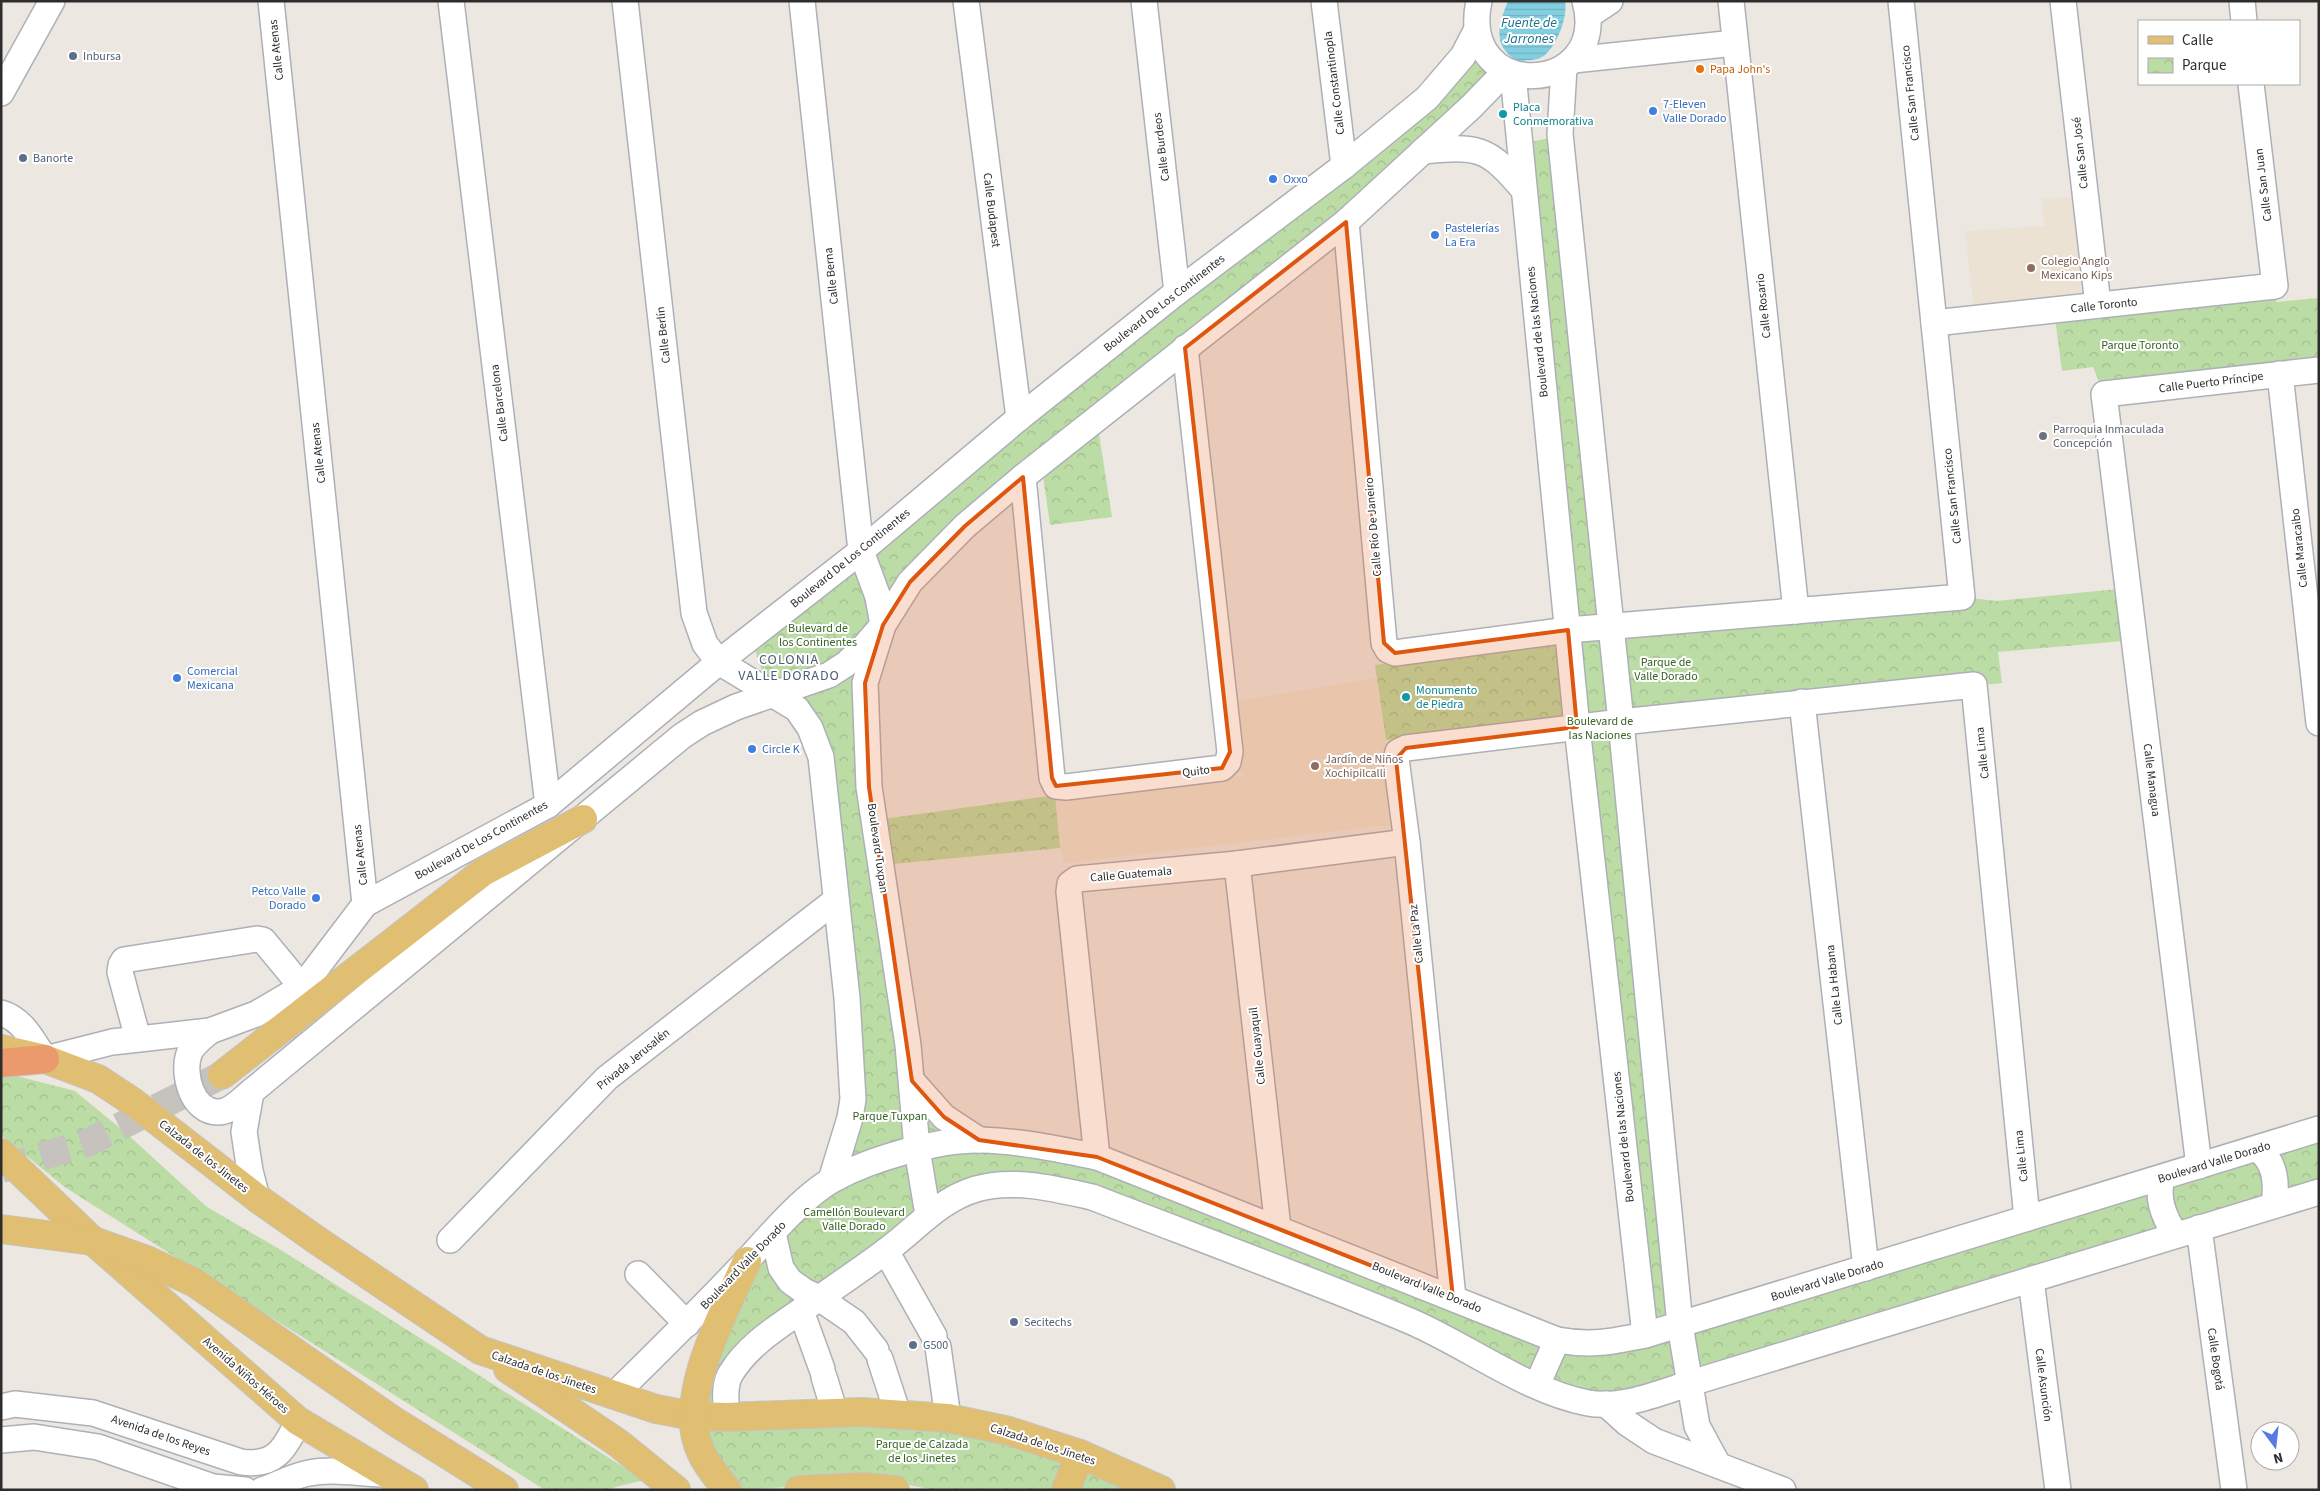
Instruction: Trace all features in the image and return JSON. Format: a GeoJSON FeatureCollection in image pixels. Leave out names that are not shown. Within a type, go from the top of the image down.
{"type":"FeatureCollection","features":[{"type":"Feature","properties":{"kind":"highway"},"geometry":{"type":"LineString","coordinates":[[1,1063],[45,1059]]}},
{"type":"Feature","properties":{"kind":"main road"},"geometry":{"type":"LineString","coordinates":[[222,1075],[483,872],[583,818]]}},
{"type":"Feature","properties":{"kind":"main road","name":"Calzada de los Jinetes"},"geometry":{"type":"LineString","coordinates":[[1,1049],[45,1059],[98,1079],[133,1102],[257,1198],[480,1350],[656,1409],[694,1416],[727,1417],[835,1413],[898,1414],[948,1418],[1009,1431],[1080,1454],[1161,1490]]}},
{"type":"Feature","properties":{"kind":"main road"},"geometry":{"type":"LineString","coordinates":[[1,1153],[93,1241]]}},
{"type":"Feature","properties":{"kind":"main road"},"geometry":{"type":"LineString","coordinates":[[1,1229],[93,1241],[149,1260],[195,1283],[394,1421],[504,1490]]}},
{"type":"Feature","properties":{"kind":"main road","name":"Avenida Niños Héroes"},"geometry":{"type":"LineString","coordinates":[[93,1241],[298,1420],[414,1490]]}},
{"type":"Feature","properties":{"kind":"main road"},"geometry":{"type":"LineString","coordinates":[[726,1490],[700,1451],[694,1416],[696,1390],[709,1346],[747,1261]]}},
{"type":"Feature","properties":{"kind":"main road"},"geometry":{"type":"LineString","coordinates":[[480,1350],[618,1443],[676,1490]]}},
{"type":"Feature","properties":{"kind":"main road"},"geometry":{"type":"LineString","coordinates":[[1066,1490],[1080,1454]]}},
{"type":"Feature","properties":{"kind":"main road"},"geometry":{"type":"LineString","coordinates":[[799,1490],[864,1487],[895,1490]]}},
{"type":"Feature","properties":{"kind":"street"},"geometry":{"type":"LineString","coordinates":[[1,93],[52,1]]}},
{"type":"Feature","properties":{"kind":"street","name":"Calle Atenas"},"geometry":{"type":"LineString","coordinates":[[271,1],[365,904]]}},
{"type":"Feature","properties":{"kind":"street","name":"Calle Barcelona"},"geometry":{"type":"LineString","coordinates":[[451,1],[548,805]]}},
{"type":"Feature","properties":{"kind":"street","name":"Calle Berlín"},"geometry":{"type":"LineString","coordinates":[[626,1],[694,613],[705,644],[719,662]]}},
{"type":"Feature","properties":{"kind":"street","name":"Calle Berna"},"geometry":{"type":"LineString","coordinates":[[802,1],[861,551]]}},
{"type":"Feature","properties":{"kind":"street","name":"Calle Budapest"},"geometry":{"type":"LineString","coordinates":[[966,1],[1019,418]]}},
{"type":"Feature","properties":{"kind":"street","name":"Calle Burdeos"},"geometry":{"type":"LineString","coordinates":[[1144,1],[1177,292]]}},
{"type":"Feature","properties":{"kind":"street","name":"Calle Constantinopla"},"geometry":{"type":"LineString","coordinates":[[1324,1],[1344,166]]}},
{"type":"Feature","properties":{"kind":"street"},"geometry":{"type":"LineString","coordinates":[[1479,1],[1476,16],[1476,32],[1487,55],[1510,73],[1530,77],[1548,75],[1568,64],[1735,43]]}},
{"type":"Feature","properties":{"kind":"street"},"geometry":{"type":"LineString","coordinates":[[1610,1],[1587,8],[1586,39],[1568,64],[1560,134],[1610,626],[1622,722],[1680,1325],[1697,1426],[1717,1463]]}},
{"type":"Feature","properties":{"kind":"street","name":"Calle Rosario"},"geometry":{"type":"LineString","coordinates":[[1731,1],[1796,611]]}},
{"type":"Feature","properties":{"kind":"street","name":"Calle San Francisco"},"geometry":{"type":"LineString","coordinates":[[1568,630],[1962,598],[1901,1]]}},
{"type":"Feature","properties":{"kind":"street","name":"Calle San José"},"geometry":{"type":"LineString","coordinates":[[2063,1],[2098,306]]}},
{"type":"Feature","properties":{"kind":"street"},"geometry":{"type":"LineString","coordinates":[[2242,1],[2244,20]]}},
{"type":"Feature","properties":{"kind":"street","name":"Boulevard De Los Continentes"},"geometry":{"type":"LineString","coordinates":[[45,1059],[112,1042],[210,1031],[256,1014],[302,987],[365,904],[548,805],[719,662],[861,551],[1019,418],[1177,292],[1344,166],[1427,98],[1463,56],[1476,32]]}},
{"type":"Feature","properties":{"kind":"street"},"geometry":{"type":"LineString","coordinates":[[210,1031],[189,1054],[188,1082],[192,1094],[209,1110],[219,1112],[228,1110],[251,1092],[682,736],[728,711],[772,693],[829,675],[846,664],[883,625],[910,582],[965,526],[1023,477],[1346,222],[1510,73]]}},
{"type":"Feature","properties":{"kind":"street","name":"Boulevard de las Naciones"},"geometry":{"type":"LineString","coordinates":[[1510,73],[1577,727],[1645,1335]]}},
{"type":"Feature","properties":{"kind":"street","name":"Calle San Juan"},"geometry":{"type":"LineString","coordinates":[[2251,85],[2275,286]]}},
{"type":"Feature","properties":{"kind":"street"},"geometry":{"type":"LineString","coordinates":[[1423,151],[1459,148],[1477,149],[1492,156],[1523,189]]}},
{"type":"Feature","properties":{"kind":"street","name":"Calle Río De Janeiro"},"geometry":{"type":"LineString","coordinates":[[1346,222],[1384,643],[1388,650],[1395,653],[1568,630]]}},
{"type":"Feature","properties":{"kind":"street","name":"Calle Toronto"},"geometry":{"type":"LineString","coordinates":[[1934,323],[2275,286]]}},
{"type":"Feature","properties":{"kind":"street","name":"Quito"},"geometry":{"type":"LineString","coordinates":[[1023,477],[1052,778],[1056,786],[1066,787],[1222,768],[1228,762],[1230,752],[1185,348]]}},
{"type":"Feature","properties":{"kind":"street","name":"Calle Puerto Príncipe"},"geometry":{"type":"LineString","coordinates":[[2104,394],[2319,370]]}},
{"type":"Feature","properties":{"kind":"street","name":"Calle Maracaibo"},"geometry":{"type":"LineString","coordinates":[[2280,374],[2319,723]]}},
{"type":"Feature","properties":{"kind":"street","name":"Calle Managua"},"geometry":{"type":"LineString","coordinates":[[2104,394],[2199,1166]]}},
{"type":"Feature","properties":{"kind":"street","name":"Boulevard Tuxpan"},"geometry":{"type":"LineString","coordinates":[[861,551],[878,597],[883,625],[865,683],[869,787],[912,1081],[917,1149],[928,1215]]}},
{"type":"Feature","properties":{"kind":"street"},"geometry":{"type":"LineString","coordinates":[[719,662],[797,709],[810,728],[821,757],[847,998],[853,1107],[831,1180]]}},
{"type":"Feature","properties":{"kind":"street","name":"Calle Lima"},"geometry":{"type":"LineString","coordinates":[[1577,727],[1802,702],[1975,686],[2027,1218]]}},
{"type":"Feature","properties":{"kind":"street","name":"Calle La Habana"},"geometry":{"type":"LineString","coordinates":[[1802,702],[1866,1268]]}},
{"type":"Feature","properties":{"kind":"street","name":"Calle La Paz"},"geometry":{"type":"LineString","coordinates":[[1453,1298],[1407,842],[1396,758],[1398,752],[1406,748],[1577,727]]}},
{"type":"Feature","properties":{"kind":"street","name":"Calle Guatemala"},"geometry":{"type":"LineString","coordinates":[[1097,1157],[1069,892],[1070,884],[1077,879],[1237,864],[1407,842]]}},
{"type":"Feature","properties":{"kind":"street","name":"Calle Guayaquil"},"geometry":{"type":"LineString","coordinates":[[1237,864],[1278,1228]]}},
{"type":"Feature","properties":{"kind":"street","name":"Privada Jerusalén"},"geometry":{"type":"LineString","coordinates":[[450,1240],[607,1078],[836,900]]}},
{"type":"Feature","properties":{"kind":"street"},"geometry":{"type":"LineString","coordinates":[[138,1039],[120,972],[124,960],[257,939],[263,940],[302,987]]}},
{"type":"Feature","properties":{"kind":"street"},"geometry":{"type":"LineString","coordinates":[[1,1013],[9,1015],[22,1024],[45,1059]]}},
{"type":"Feature","properties":{"kind":"street"},"geometry":{"type":"LineString","coordinates":[[912,1081],[944,1117],[979,1140]]}},
{"type":"Feature","properties":{"kind":"street"},"geometry":{"type":"LineString","coordinates":[[251,1092],[244,1132],[250,1171],[257,1198]]}},
{"type":"Feature","properties":{"kind":"street","name":"Boulevard Valle Dorado"},"geometry":{"type":"LineString","coordinates":[[614,1395],[687,1324],[798,1208],[831,1180],[880,1160],[917,1149],[979,1140],[1029,1144],[1097,1157],[1556,1340],[1581,1344],[1606,1343],[1680,1325],[2319,1129]]}},
{"type":"Feature","properties":{"kind":"street"},"geometry":{"type":"LineString","coordinates":[[2257,1149],[2262,1152],[2270,1164],[2275,1177],[2274,1205]]}},
{"type":"Feature","properties":{"kind":"street"},"geometry":{"type":"LineString","coordinates":[[2162,1178],[2160,1197],[2162,1210],[2187,1232]]}},
{"type":"Feature","properties":{"kind":"street"},"geometry":{"type":"LineString","coordinates":[[727,1417],[726,1392],[729,1375],[754,1344],[886,1251],[928,1215],[954,1197],[978,1188],[1011,1185],[1047,1187],[1092,1197],[1411,1322],[1537,1385],[1574,1399],[1606,1404],[1641,1398],[1691,1384],[2319,1192]]}},
{"type":"Feature","properties":{"kind":"street","name":"Calle Bogotá"},"geometry":{"type":"LineString","coordinates":[[2187,1232],[2234,1490]]}},
{"type":"Feature","properties":{"kind":"street"},"geometry":{"type":"LineString","coordinates":[[773,1233],[781,1268],[790,1281],[804,1291],[810,1305],[823,1373],[835,1413]]}},
{"type":"Feature","properties":{"kind":"street"},"geometry":{"type":"LineString","coordinates":[[886,1251],[936,1341],[948,1418]]}},
{"type":"Feature","properties":{"kind":"street"},"geometry":{"type":"LineString","coordinates":[[638,1274],[687,1324]]}},
{"type":"Feature","properties":{"kind":"street","name":"Calle Asunción"},"geometry":{"type":"LineString","coordinates":[[2031,1280],[2058,1490]]}},
{"type":"Feature","properties":{"kind":"street"},"geometry":{"type":"LineString","coordinates":[[810,1305],[854,1322],[878,1355],[898,1414]]}},
{"type":"Feature","properties":{"kind":"street"},"geometry":{"type":"LineString","coordinates":[[1537,1385],[1556,1340]]}},
{"type":"Feature","properties":{"kind":"street","name":"Avenida de los Reyes"},"geometry":{"type":"LineString","coordinates":[[1,1407],[15,1404],[93,1412],[241,1462],[254,1464],[267,1461],[278,1455]]}},
{"type":"Feature","properties":{"kind":"street"},"geometry":{"type":"LineString","coordinates":[[1606,1404],[1627,1423],[1654,1441],[1717,1463],[1783,1490]]}},
{"type":"Feature","properties":{"kind":"street"},"geometry":{"type":"LineString","coordinates":[[295,1476],[278,1455],[285,1447],[298,1420]]}},
{"type":"Feature","properties":{"kind":"street"},"geometry":{"type":"LineString","coordinates":[[1,1440],[34,1437],[98,1447],[213,1487],[245,1490]]}},
{"type":"Feature","properties":{"kind":"street"},"geometry":{"type":"LineString","coordinates":[[262,1490],[278,1486],[295,1476],[322,1471],[387,1474]]}},
{"type":"Feature","properties":{"kind":"highlighted area"},"geometry":{"type":"Polygon","coordinates":[[[1346,222],[1384,643],[1395,653],[1568,630],[1577,727],[1406,748],[1396,759],[1453,1298],[1097,1157],[979,1140],[944,1117],[912,1081],[869,787],[865,683],[883,625],[910,582],[965,526],[1023,477],[1052,778],[1056,786],[1222,768],[1230,752],[1185,348],[1346,222]]]}},
{"type":"Feature","properties":{"kind":"shaded area","name":"Colegio Anglo Mexicano Kips"},"geometry":{"type":"Polygon","coordinates":[[[2085,196],[2098,305],[1975,319],[1965,231],[2045,226],[2042,199],[2085,196]]]}},
{"type":"Feature","properties":{"kind":"shaded area","name":"Jardín de Niños Xochipilcalli"},"geometry":{"type":"Polygon","coordinates":[[[1376,678],[1397,824],[1064,863],[1060,848],[1055,795],[1242,776],[1233,702],[1376,678]]]}},
{"type":"Feature","properties":{"kind":"green space","name":"Bulevard de los Continentes"},"geometry":{"type":"Polygon","coordinates":[[[1478,53],[1499,78],[1422,151],[1022,474],[863,644],[781,686],[762,671],[755,650],[1478,53]]]}},
{"type":"Feature","properties":{"kind":"green space","name":"Boulevard de las Naciones"},"geometry":{"type":"Polygon","coordinates":[[[1558,136],[1679,1316],[1644,1327],[1522,144],[1558,136]]]}},
{"type":"Feature","properties":{"kind":"green space","name":"Parque Toronto"},"geometry":{"type":"Polygon","coordinates":[[[2275,286],[2276,302],[2319,298],[2319,370],[2104,394],[2093,367],[2062,371],[2054,310],[2275,286]]]}},
{"type":"Feature","properties":{"kind":"green space"},"geometry":{"type":"Polygon","coordinates":[[[1098,428],[1112,517],[1050,525],[1043,476],[1098,428]]]}},
{"type":"Feature","properties":{"kind":"green space","name":"Parque de Valle Dorado"},"geometry":{"type":"Polygon","coordinates":[[[2128,588],[2134,640],[1998,652],[2002,683],[1621,722],[1610,626],[1962,597],[1996,601],[2128,588]]]}},
{"type":"Feature","properties":{"kind":"green space"},"geometry":{"type":"Polygon","coordinates":[[[1564,638],[1573,722],[1386,740],[1375,665],[1564,638]]]}},
{"type":"Feature","properties":{"kind":"green space","name":"Parque Tuxpan"},"geometry":{"type":"Polygon","coordinates":[[[868,668],[911,1081],[974,1139],[834,1178],[851,1119],[821,757],[798,709],[806,685],[868,668]]]}},
{"type":"Feature","properties":{"kind":"green space"},"geometry":{"type":"Polygon","coordinates":[[[1055,795],[1060,848],[882,865],[876,820],[1055,795]]]}},
{"type":"Feature","properties":{"kind":"green space"},"geometry":{"type":"Polygon","coordinates":[[[1,1072],[75,1091],[126,1133],[207,1207],[281,1250],[644,1480],[604,1490],[545,1490],[66,1188],[1,1135],[1,1072]]]}},
{"type":"Feature","properties":{"kind":"green space","name":"Camellón Boulevard Valle Dorado"},"geometry":{"type":"Polygon","coordinates":[[[2319,1131],[2319,1192],[1605,1403],[1092,1194],[977,1187],[819,1295],[778,1251],[800,1210],[832,1184],[979,1143],[1097,1159],[1586,1347],[2319,1131]]]}},
{"type":"Feature","properties":{"kind":"green space","name":"Camellón Boulevard Valle Dorado"},"geometry":{"type":"Polygon","coordinates":[[[772,1236],[817,1299],[753,1343],[727,1415],[696,1413],[697,1389],[772,1236]]]}},
{"type":"Feature","properties":{"kind":"green space","name":"Parque de Calzada de los Jinetes"},"geometry":{"type":"Polygon","coordinates":[[[930,1416],[1155,1490],[936,1490],[887,1481],[736,1490],[698,1418],[930,1416]]]}},
{"type":"Feature","properties":{"kind":"water","name":"Fuente de Jarrones"},"geometry":{"type":"Polygon","coordinates":[[[1508,1],[1565,1],[1565,15],[1561,30],[1554,45],[1542,57],[1518,61],[1504,49],[1501,42],[1500,27],[1508,1]]]}},
{"type":"Feature","properties":{"kind":"tunnel"},"geometry":{"type":"LineString","coordinates":[[1,1169],[89,1142],[222,1075]]}},
{"type":"Feature","properties":{"kind":"place","name":"Inbursa"},"geometry":{"type":"Point","coordinates":[73,56]}},
{"type":"Feature","properties":{"kind":"place","name":"Papa John's"},"geometry":{"type":"Point","coordinates":[1700,69]}},
{"type":"Feature","properties":{"kind":"place","name":"7-Eleven Valle Dorado"},"geometry":{"type":"Point","coordinates":[1653,111]}},
{"type":"Feature","properties":{"kind":"place","name":"Placa Conmemorativa"},"geometry":{"type":"Point","coordinates":[1503,114]}},
{"type":"Feature","properties":{"kind":"place","name":"Banorte"},"geometry":{"type":"Point","coordinates":[23,158]}},
{"type":"Feature","properties":{"kind":"place","name":"Oxxo"},"geometry":{"type":"Point","coordinates":[1273,179]}},
{"type":"Feature","properties":{"kind":"place","name":"Pastelerías La Era"},"geometry":{"type":"Point","coordinates":[1435,235]}},
{"type":"Feature","properties":{"kind":"place","name":"Colegio Anglo Mexicano Kips"},"geometry":{"type":"Point","coordinates":[2031,268]}},
{"type":"Feature","properties":{"kind":"place","name":"Parroquia Inmaculada Concepción"},"geometry":{"type":"Point","coordinates":[2043,436]}},
{"type":"Feature","properties":{"kind":"place","name":"Comercial Mexicana"},"geometry":{"type":"Point","coordinates":[177,678]}},
{"type":"Feature","properties":{"kind":"place","name":"Monumento de Piedra"},"geometry":{"type":"Point","coordinates":[1406,697]}},
{"type":"Feature","properties":{"kind":"place","name":"Circle K"},"geometry":{"type":"Point","coordinates":[752,749]}},
{"type":"Feature","properties":{"kind":"place","name":"Jardín de Niños Xochipilcalli"},"geometry":{"type":"Point","coordinates":[1315,766]}},
{"type":"Feature","properties":{"kind":"place","name":"Petco Valle Dorado"},"geometry":{"type":"Point","coordinates":[316,898]}},
{"type":"Feature","properties":{"kind":"place","name":"Secitechs"},"geometry":{"type":"Point","coordinates":[1014,1322]}},
{"type":"Feature","properties":{"kind":"place","name":"G500"},"geometry":{"type":"Point","coordinates":[913,1345]}},
{"type":"Feature","properties":{"kind":"district","name":"COLONIA VALLE DORADO"},"geometry":{"type":"Point","coordinates":[789,668]}}]}
